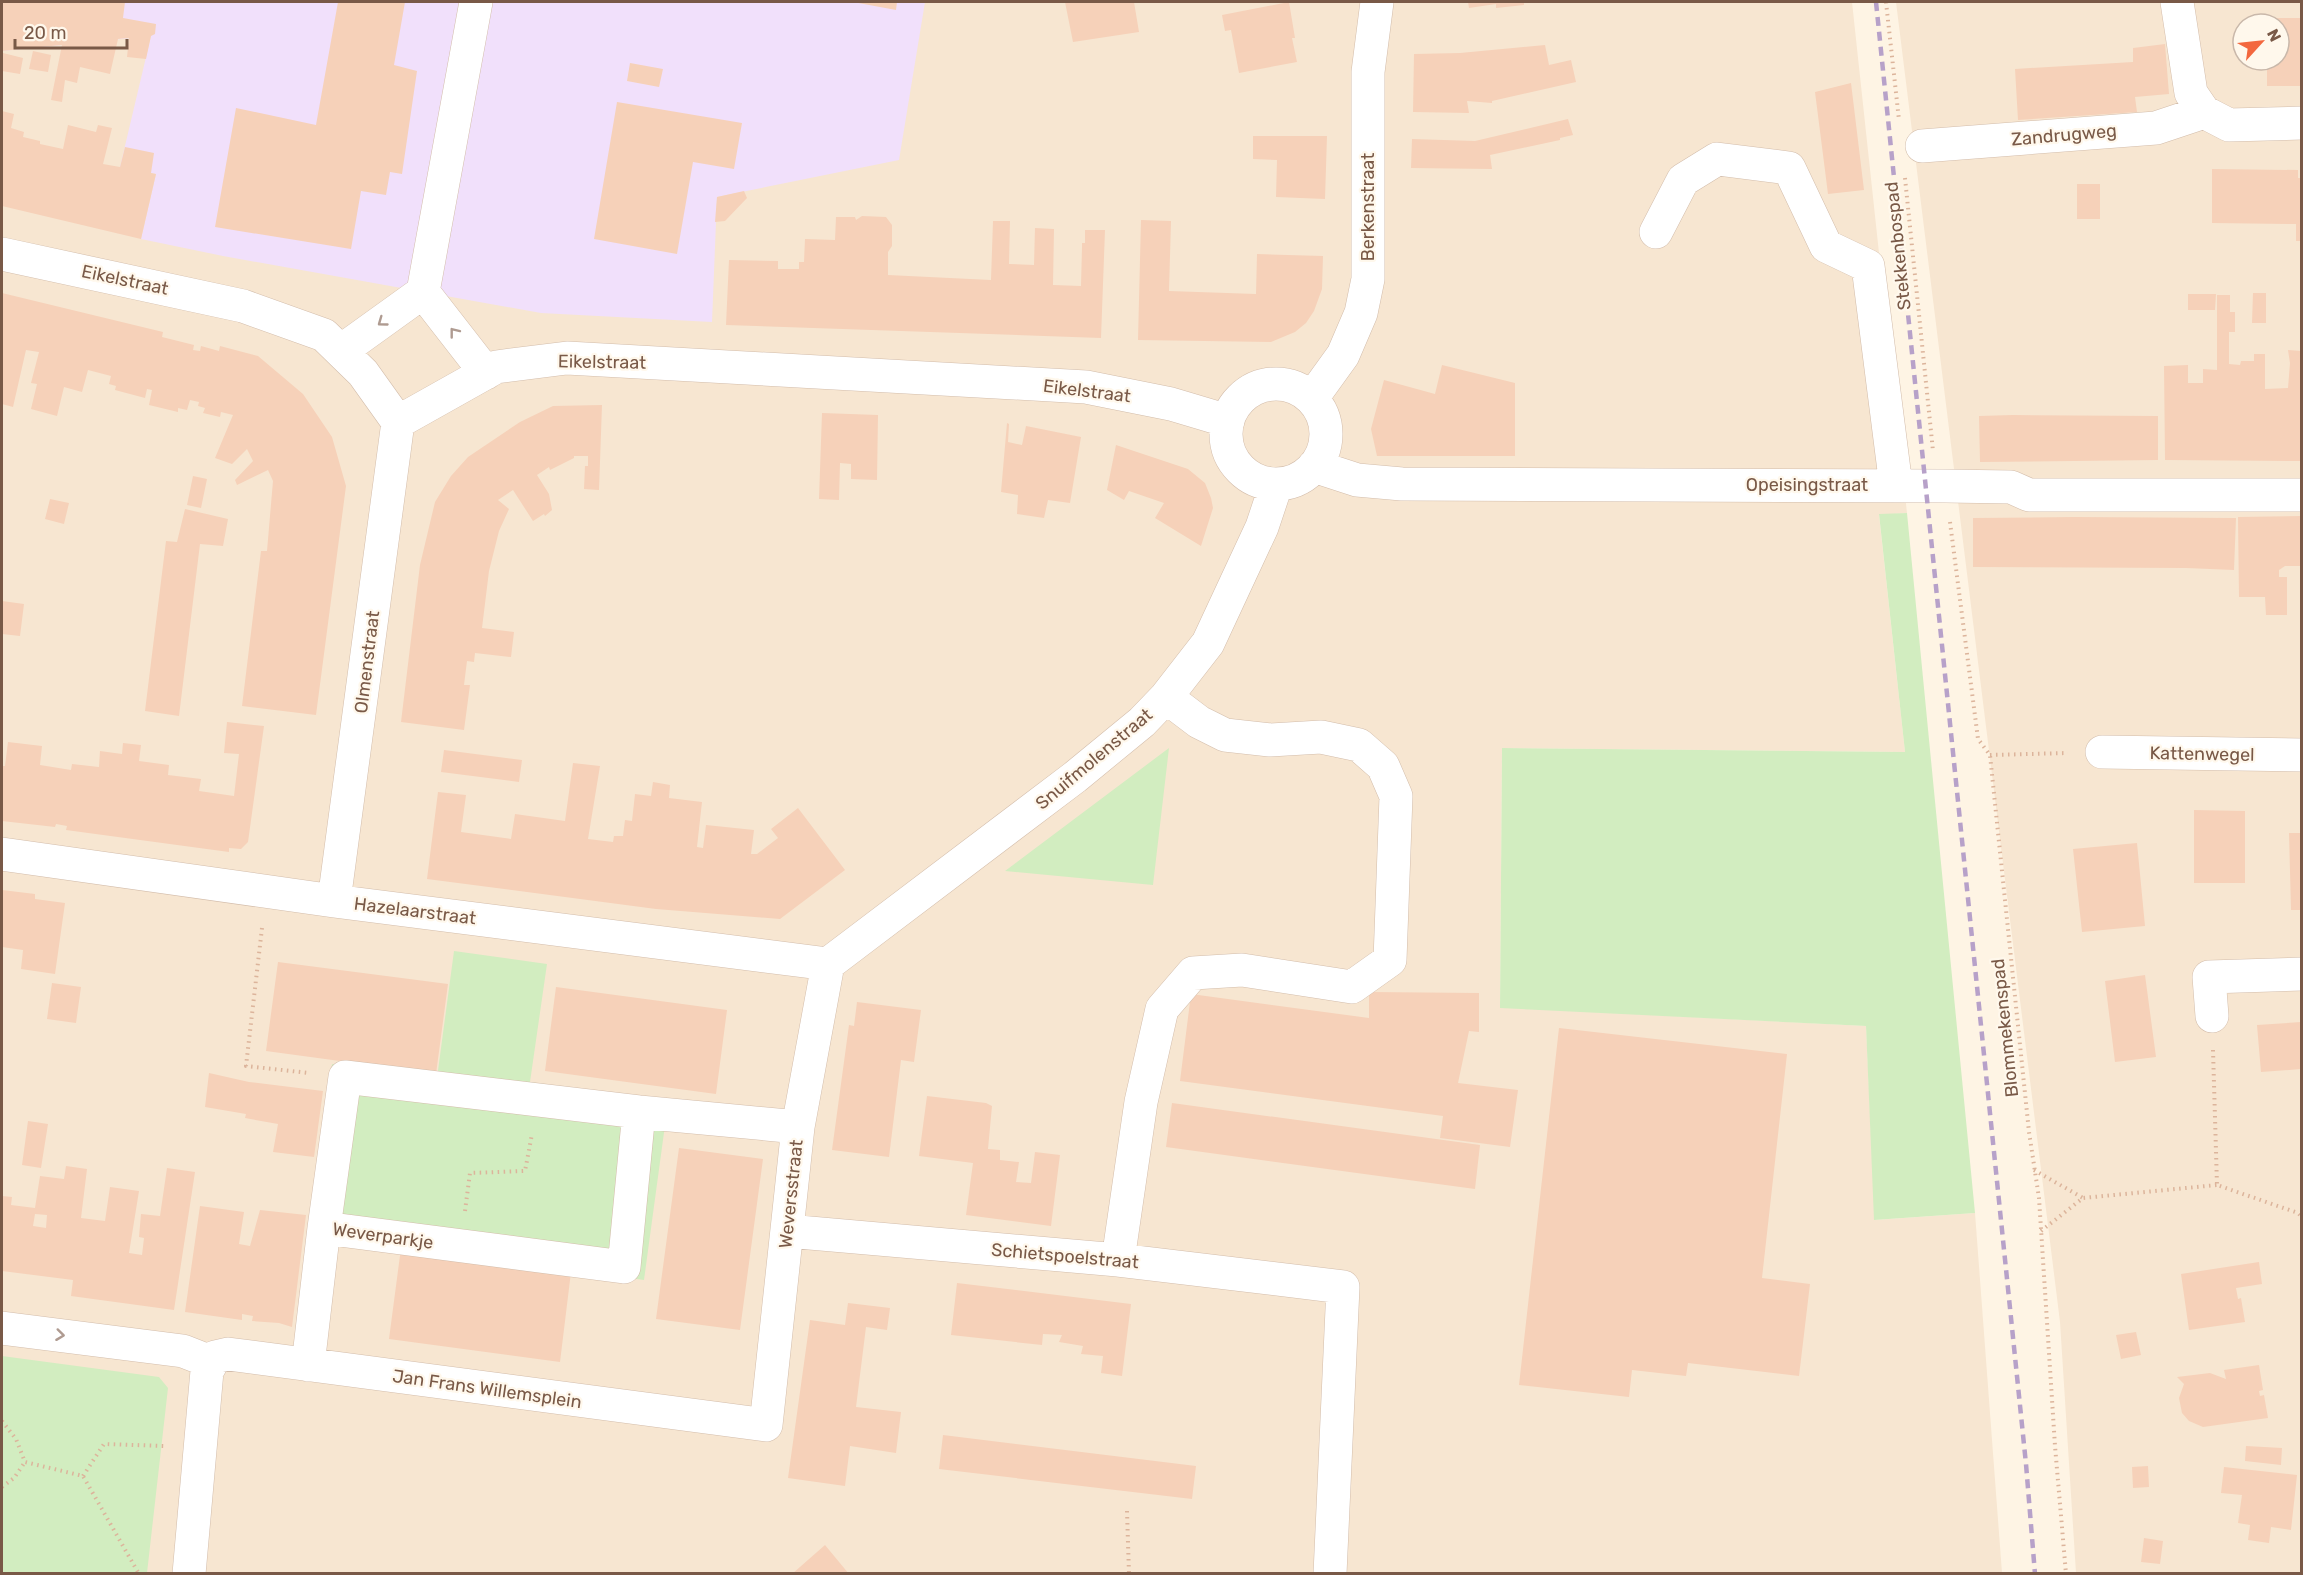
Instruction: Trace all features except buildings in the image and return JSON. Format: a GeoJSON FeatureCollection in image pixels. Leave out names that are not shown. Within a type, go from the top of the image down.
{"type":"FeatureCollection","features":[{"type":"Feature","properties":{"kind":"street"},"geometry":{"type":"LineString","coordinates":[[341,351],[423,292],[476,2]]}},
{"type":"Feature","properties":{"kind":"street","name":"Berkenstraat"},"geometry":{"type":"LineString","coordinates":[[1312,398],[1343,355],[1361,312],[1368,279],[1368,72],[1377,2]]}},
{"type":"Feature","properties":{"kind":"street"},"geometry":{"type":"LineString","coordinates":[[2177,2],[2191,93],[2204,112],[2229,125],[2301,123]]}},
{"type":"Feature","properties":{"kind":"street","name":"Zandrugweg"},"geometry":{"type":"LineString","coordinates":[[1908,148],[2156,128],[2204,112]]}},
{"type":"Feature","properties":{"kind":"street"},"geometry":{"type":"LineString","coordinates":[[1656,232],[1683,180],[1717,159],[1789,168],[1826,246],[1868,266],[1896,486]]}},
{"type":"Feature","properties":{"kind":"street","name":"Eikelstraat"},"geometry":{"type":"LineString","coordinates":[[2,254],[243,306],[324,335],[363,373],[398,422],[496,367],[567,358],[1086,387],[1170,404],[1228,421]]}},
{"type":"Feature","properties":{"kind":"street"},"geometry":{"type":"LineString","coordinates":[[423,292],[486,373]]}},
{"type":"Feature","properties":{"kind":"street"},"geometry":{"type":"LineString","coordinates":[[1272,384],[1293,386],[1312,398],[1324,420],[1325,450],[1314,466],[1299,479],[1276,485],[1256,480],[1236,465],[1227,443],[1228,421],[1238,402],[1252,390],[1272,384]]}},
{"type":"Feature","properties":{"kind":"street","name":"Olmenstraat"},"geometry":{"type":"LineString","coordinates":[[334,901],[398,422]]}},
{"type":"Feature","properties":{"kind":"street","name":"Opeisingstraat"},"geometry":{"type":"LineString","coordinates":[[1314,466],[1357,480],[1402,484],[1945,486],[2011,487],[2029,495],[2301,495]]}},
{"type":"Feature","properties":{"kind":"street","name":"Snuifmolenstraat"},"geometry":{"type":"LineString","coordinates":[[828,964],[1075,777],[1142,722],[1166,698],[1208,643],[1262,527],[1276,485]]}},
{"type":"Feature","properties":{"kind":"street"},"geometry":{"type":"LineString","coordinates":[[1119,1260],[1140,1102],[1162,1009],[1193,973],[1242,970],[1352,987],[1390,960],[1394,909],[1396,796],[1383,766],[1359,745],[1321,737],[1270,740],[1225,735],[1199,722],[1166,698]]}},
{"type":"Feature","properties":{"kind":"street","name":"Kattenwegel"},"geometry":{"type":"LineString","coordinates":[[2102,752],[2301,755]]}},
{"type":"Feature","properties":{"kind":"street","name":"Hazelaarstraat"},"geometry":{"type":"LineString","coordinates":[[2,854],[334,901],[828,964]]}},
{"type":"Feature","properties":{"kind":"street","name":"Weversstraat"},"geometry":{"type":"LineString","coordinates":[[766,1425],[798,1127],[828,964]]}},
{"type":"Feature","properties":{"kind":"street"},"geometry":{"type":"LineString","coordinates":[[2212,1016],[2210,977],[2301,974]]}},
{"type":"Feature","properties":{"kind":"street"},"geometry":{"type":"LineString","coordinates":[[345,1077],[639,1112],[798,1127]]}},
{"type":"Feature","properties":{"kind":"street","name":"Weverparkje"},"geometry":{"type":"LineString","coordinates":[[345,1077],[324,1228],[624,1267],[639,1112]]}},
{"type":"Feature","properties":{"kind":"street"},"geometry":{"type":"LineString","coordinates":[[308,1365],[324,1228]]}},
{"type":"Feature","properties":{"kind":"street","name":"Schietspoelstraat"},"geometry":{"type":"LineString","coordinates":[[787,1231],[1119,1260],[1343,1287],[1330,1574]]}},
{"type":"Feature","properties":{"kind":"street"},"geometry":{"type":"LineString","coordinates":[[2,1328],[183,1351],[211,1362],[207,1371],[189,1574]]}},
{"type":"Feature","properties":{"kind":"street","name":"Jan Frans Willemsplein"},"geometry":{"type":"LineString","coordinates":[[211,1362],[215,1357],[228,1354],[766,1425]]}},
{"type":"Feature","properties":{"kind":"path","name":"Stekkenbospad"},"geometry":{"type":"LineString","coordinates":[[1886,2],[1908,148],[1931,442],[1934,459],[1945,486]]}},
{"type":"Feature","properties":{"kind":"path","name":"Blommekenspad"},"geometry":{"type":"LineString","coordinates":[[1945,486],[1978,739],[1990,754],[2041,1231],[2066,1574]]}},
{"type":"Feature","properties":{"kind":"path"},"geometry":{"type":"LineString","coordinates":[[1990,754],[2102,752]]}},
{"type":"Feature","properties":{"kind":"path"},"geometry":{"type":"LineString","coordinates":[[267,890],[246,1066],[345,1077]]}},
{"type":"Feature","properties":{"kind":"path"},"geometry":{"type":"LineString","coordinates":[[2212,1016],[2217,1185]]}},
{"type":"Feature","properties":{"kind":"path"},"geometry":{"type":"LineString","coordinates":[[460,1246],[470,1173],[525,1171],[537,1100]]}},
{"type":"Feature","properties":{"kind":"path"},"geometry":{"type":"LineString","coordinates":[[2034,1169],[2083,1198]]}},
{"type":"Feature","properties":{"kind":"path"},"geometry":{"type":"LineString","coordinates":[[2041,1231],[2083,1198],[2217,1185],[2298,1213],[2301,1217]]}},
{"type":"Feature","properties":{"kind":"path"},"geometry":{"type":"LineString","coordinates":[[2,1421],[16,1439],[25,1462]]}},
{"type":"Feature","properties":{"kind":"path"},"geometry":{"type":"LineString","coordinates":[[83,1476],[104,1444],[199,1449]]}},
{"type":"Feature","properties":{"kind":"path"},"geometry":{"type":"LineString","coordinates":[[25,1462],[83,1476],[139,1574]]}},
{"type":"Feature","properties":{"kind":"path"},"geometry":{"type":"LineString","coordinates":[[2,1487],[14,1478],[25,1462]]}},
{"type":"Feature","properties":{"kind":"path"},"geometry":{"type":"LineString","coordinates":[[1127,1511],[1129,1574]]}},
{"type":"Feature","properties":{"kind":"shaded area"},"geometry":{"type":"Polygon","coordinates":[[[2,2],[1852,2],[1907,513],[1879,515],[1905,752],[1502,748],[1500,1007],[1866,1026],[1875,1220],[1975,1213],[2002,1573],[2,1574],[2,2]]]}},
{"type":"Feature","properties":{"kind":"shaded area"},"geometry":{"type":"Polygon","coordinates":[[[2,2],[925,2],[899,160],[717,197],[712,322],[541,313],[141,239],[156,174],[120,167],[151,36],[2,51],[2,2]]]}},
{"type":"Feature","properties":{"kind":"shaded area"},"geometry":{"type":"Polygon","coordinates":[[[1896,2],[2301,2],[2301,1573],[2076,1573],[2060,1322],[1896,2]]]}},
{"type":"Feature","properties":{"kind":"green space"},"geometry":{"type":"Polygon","coordinates":[[[1907,513],[1975,1213],[1874,1220],[1866,1026],[1500,1008],[1502,748],[1905,752],[1879,514],[1907,513]]]}},
{"type":"Feature","properties":{"kind":"green space"},"geometry":{"type":"Polygon","coordinates":[[[1169,748],[1153,885],[1005,871],[1169,748]]]}},
{"type":"Feature","properties":{"kind":"green space"},"geometry":{"type":"Polygon","coordinates":[[[454,951],[547,964],[530,1082],[668,1103],[644,1280],[311,1233],[332,1064],[437,1078],[454,951]]]}},
{"type":"Feature","properties":{"kind":"green space"},"geometry":{"type":"Polygon","coordinates":[[[2,1356],[159,1377],[168,1388],[147,1573],[2,1573],[2,1356]]]}},
{"type":"Feature","properties":{"kind":"railway"},"geometry":{"type":"LineString","coordinates":[[1876,2],[2026,1464],[2035,1574]]}}]}
